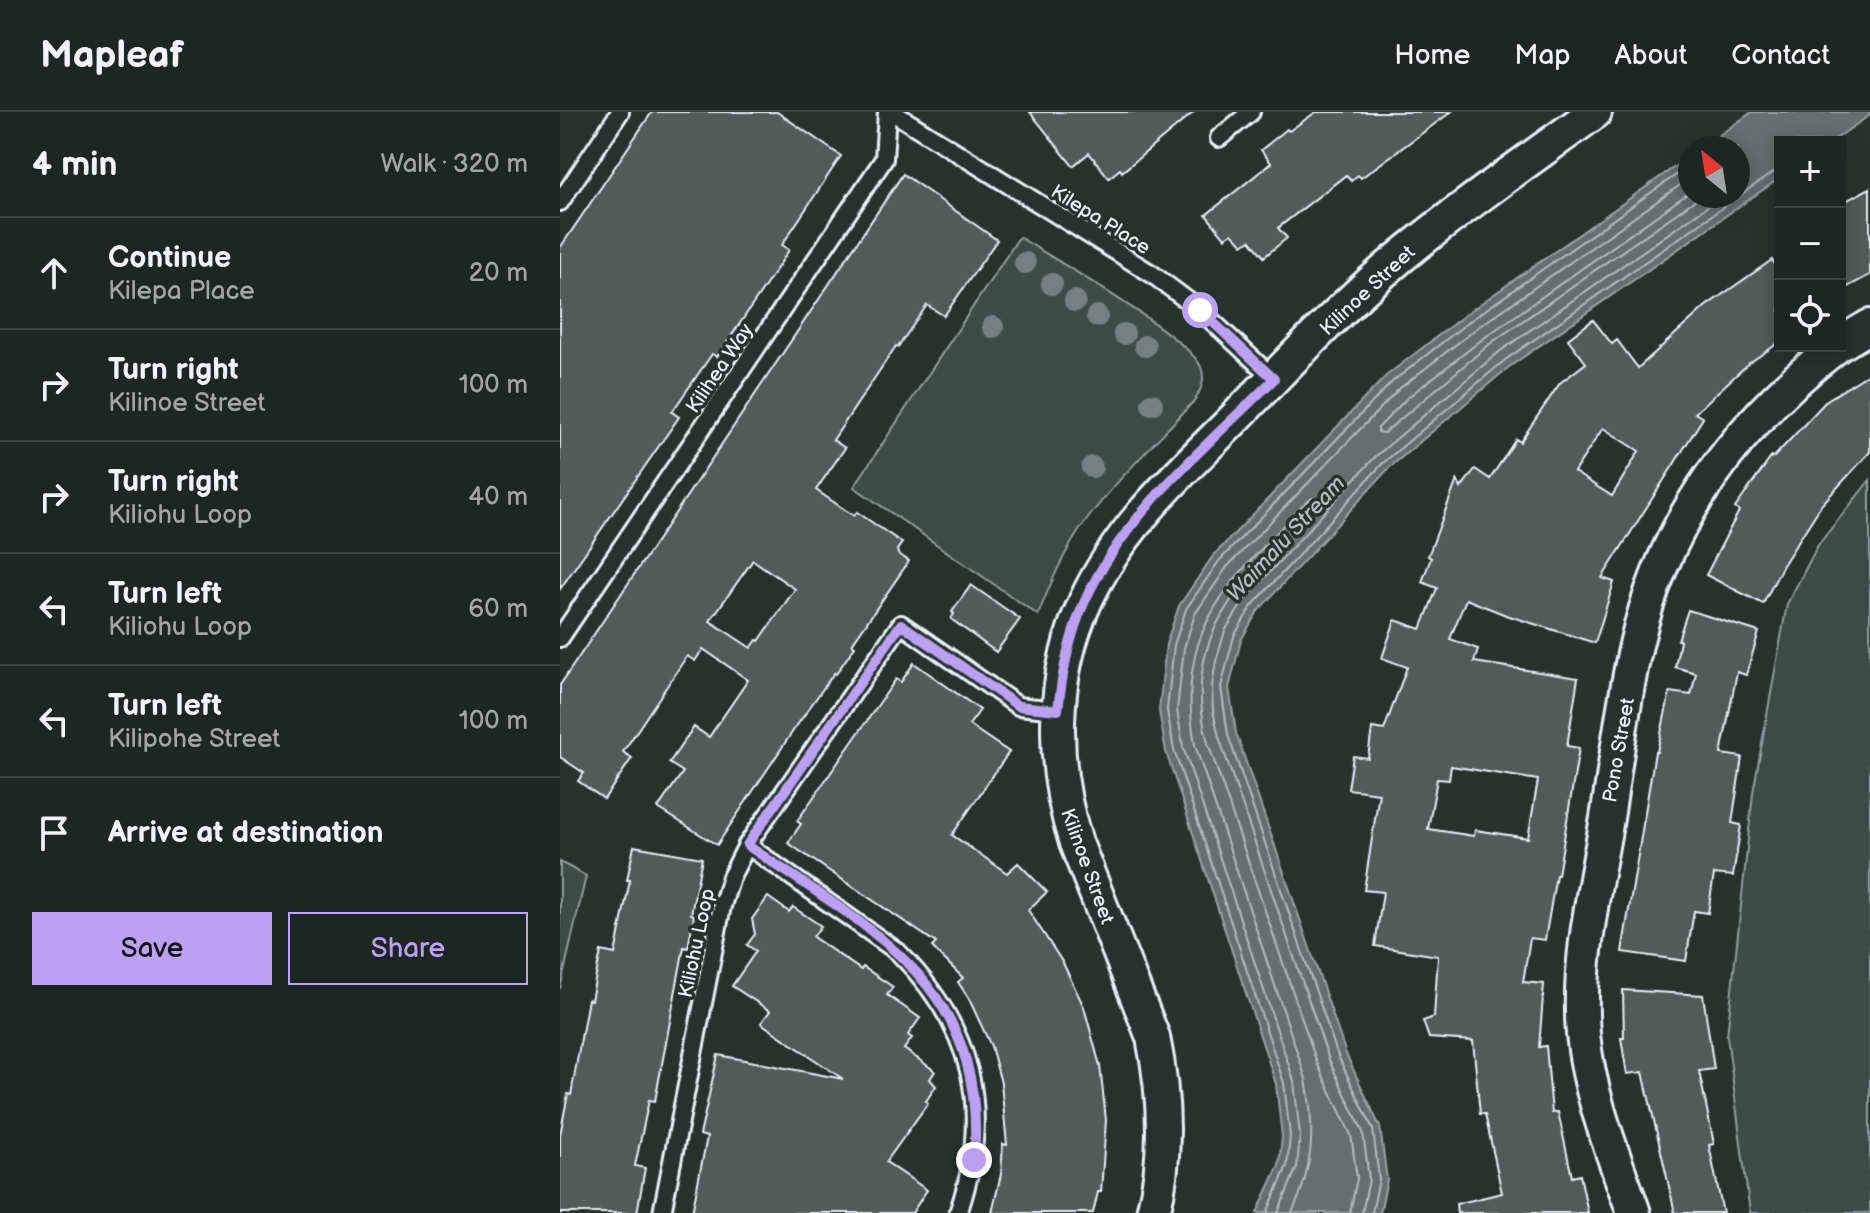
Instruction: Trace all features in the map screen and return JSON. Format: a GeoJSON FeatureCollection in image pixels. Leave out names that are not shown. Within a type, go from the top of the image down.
{"type":"FeatureCollection","features":[{"type":"Feature","properties":{"kind":"street","name":"Kilinoe Street"},"geometry":{"type":"LineString","coordinates":[[1153,1213],[1164,1133],[1160,1071],[1153,1037],[1143,1006],[1090,882],[1067,816],[1059,769],[1058,710],[1065,662],[1084,603],[1119,541],[1167,486],[1274,379],[1419,242],[1595,112]]}},
{"type":"Feature","properties":{"kind":"street","name":"Pono Street"},"geometry":{"type":"LineString","coordinates":[[1846,340],[1870,326]]}},
{"type":"Feature","properties":{"kind":"street","name":"Pono Street"},"geometry":{"type":"LineString","coordinates":[[1634,1213],[1594,1095],[1583,1032],[1582,998],[1586,943],[1636,647],[1645,612],[1669,551],[1714,471],[1736,440],[1766,407],[1829,352]]}},
{"type":"Feature","properties":{"kind":"lane"},"geometry":{"type":"LineString","coordinates":[[560,202],[620,112]]}},
{"type":"Feature","properties":{"kind":"lane","name":"Kilepa Place"},"geometry":{"type":"LineString","coordinates":[[889,112],[1152,274],[1200,310],[1274,379]]}},
{"type":"Feature","properties":{"kind":"lane","name":"Kilihea Way"},"geometry":{"type":"LineString","coordinates":[[560,638],[884,159],[889,112]]}},
{"type":"Feature","properties":{"kind":"lane"},"geometry":{"type":"LineString","coordinates":[[1219,138],[1251,112]]}},
{"type":"Feature","properties":{"kind":"lane","name":"Kiliohu Loop"},"geometry":{"type":"LineString","coordinates":[[662,1213],[722,906],[731,877],[747,845],[901,624],[1018,706],[1058,710]]}},
{"type":"Feature","properties":{"kind":"lane"},"geometry":{"type":"LineString","coordinates":[[747,845],[898,952],[916,970],[945,1009],[959,1035],[970,1068],[975,1100],[974,1160],[958,1213]]}},
{"type":"Feature","properties":{"kind":"shaded area"},"geometry":{"type":"Polygon","coordinates":[[[1019,237],[1147,318],[1191,353],[1203,376],[1201,389],[1194,401],[1111,490],[1078,532],[1038,615],[854,487],[1019,237]]]}},
{"type":"Feature","properties":{"kind":"shaded area"},"geometry":{"type":"Polygon","coordinates":[[[1870,480],[1870,1213],[1750,1213],[1727,1036],[1753,793],[1787,604],[1818,545],[1870,480]]]}},
{"type":"Feature","properties":{"kind":"shaded area"},"geometry":{"type":"Polygon","coordinates":[[[560,862],[586,876],[560,989],[560,862]]]}},
{"type":"Feature","properties":{"kind":"water"},"geometry":{"type":"Polygon","coordinates":[[[1752,112],[1870,112],[1840,136],[1774,136],[1774,182],[1750,199],[1750,136],[1718,136],[1752,112]]]}},
{"type":"Feature","properties":{"kind":"water","name":"Waimalu Stream"},"geometry":{"type":"Polygon","coordinates":[[[1678,164],[1678,208],[1737,208],[1509,367],[1389,468],[1258,611],[1241,640],[1229,688],[1236,733],[1346,1054],[1380,1127],[1387,1180],[1380,1213],[1257,1213],[1279,1165],[1282,1137],[1276,1084],[1166,752],[1159,711],[1166,644],[1179,606],[1213,556],[1386,376],[1466,314],[1678,164]]]}},
{"type":"Feature","properties":{"kind":"building"},"geometry":{"type":"Polygon","coordinates":[[[652,112],[777,112],[841,156],[782,245],[789,250],[717,357],[712,354],[672,412],[679,417],[560,589],[560,248],[652,112]]]}},
{"type":"Feature","properties":{"kind":"building"},"geometry":{"type":"Polygon","coordinates":[[[1030,112],[1194,112],[1122,172],[1120,169],[1109,178],[1089,153],[1073,166],[1030,112]]]}},
{"type":"Feature","properties":{"kind":"building"},"geometry":{"type":"Polygon","coordinates":[[[1316,112],[1451,112],[1361,178],[1358,175],[1351,181],[1346,175],[1278,228],[1287,238],[1264,257],[1250,240],[1243,245],[1232,233],[1225,238],[1206,215],[1271,163],[1261,150],[1287,129],[1289,131],[1316,112]]]}},
{"type":"Feature","properties":{"kind":"building"},"geometry":{"type":"Polygon","coordinates":[[[903,174],[997,240],[944,316],[927,305],[833,440],[845,448],[816,490],[854,516],[857,512],[902,543],[898,554],[909,561],[852,644],[855,646],[793,731],[717,845],[658,808],[683,772],[669,763],[694,727],[709,737],[748,680],[703,649],[695,661],[687,656],[623,752],[632,758],[604,799],[578,781],[584,773],[560,757],[560,685],[903,174]],[[753,560],[710,621],[751,648],[795,589],[753,560]]]}},
{"type":"Feature","properties":{"kind":"building"},"geometry":{"type":"Polygon","coordinates":[[[1870,188],[1870,275],[1846,288],[1846,208],[1846,201],[1870,188]]]}},
{"type":"Feature","properties":{"kind":"building"},"geometry":{"type":"Polygon","coordinates":[[[1772,260],[1774,346],[1749,363],[1695,413],[1703,418],[1602,578],[1614,582],[1595,643],[1466,599],[1450,639],[1478,649],[1474,662],[1578,678],[1567,746],[1579,748],[1558,875],[1545,940],[1530,938],[1523,982],[1544,984],[1539,1047],[1546,1046],[1552,1113],[1558,1112],[1572,1177],[1580,1175],[1588,1213],[1457,1213],[1456,1204],[1502,1193],[1485,1114],[1480,1114],[1473,1041],[1429,1038],[1423,1021],[1434,1017],[1438,956],[1375,946],[1383,892],[1364,890],[1379,793],[1348,789],[1353,756],[1368,758],[1372,728],[1384,730],[1407,667],[1382,658],[1395,620],[1421,629],[1437,588],[1422,582],[1431,558],[1428,556],[1457,480],[1461,488],[1475,469],[1490,479],[1516,439],[1520,442],[1560,383],[1586,363],[1568,339],[1593,320],[1612,344],[1617,340],[1638,368],[1706,306],[1772,260]],[[1603,428],[1574,472],[1612,496],[1639,451],[1603,428]],[[1451,766],[1449,780],[1437,779],[1428,829],[1474,836],[1475,830],[1528,838],[1538,780],[1451,766]]]}},
{"type":"Feature","properties":{"kind":"building"},"geometry":{"type":"Polygon","coordinates":[[[1870,373],[1870,452],[1822,504],[1783,565],[1763,604],[1706,575],[1739,511],[1735,508],[1772,456],[1827,400],[1870,373]]]}},
{"type":"Feature","properties":{"kind":"building"},"geometry":{"type":"Polygon","coordinates":[[[971,585],[1020,619],[996,652],[951,619],[952,612],[971,585]]]}},
{"type":"Feature","properties":{"kind":"building"},"geometry":{"type":"Polygon","coordinates":[[[1688,610],[1759,632],[1746,675],[1737,672],[1721,754],[1742,757],[1732,823],[1741,825],[1733,876],[1714,874],[1708,913],[1694,911],[1686,961],[1622,952],[1655,752],[1670,692],[1691,695],[1696,673],[1675,667],[1678,640],[1688,610]]]}},
{"type":"Feature","properties":{"kind":"building"},"geometry":{"type":"Polygon","coordinates":[[[914,663],[980,710],[969,725],[1009,752],[952,835],[1007,873],[1018,863],[1047,892],[1028,910],[1063,963],[1084,1007],[1100,1066],[1106,1120],[1101,1192],[1098,1192],[1093,1213],[992,1213],[1001,1174],[1003,1144],[1007,1145],[1001,1083],[991,1046],[958,982],[963,978],[932,947],[936,943],[788,843],[801,824],[797,821],[896,679],[901,682],[914,663]]]}},
{"type":"Feature","properties":{"kind":"building"},"geometry":{"type":"Polygon","coordinates":[[[634,846],[702,858],[688,948],[684,947],[655,1101],[649,1100],[635,1166],[645,1168],[637,1213],[560,1213],[560,1135],[568,1094],[571,1095],[588,999],[591,1000],[601,951],[615,954],[634,846]]]}},
{"type":"Feature","properties":{"kind":"building"},"geometry":{"type":"Polygon","coordinates":[[[768,897],[789,912],[793,907],[821,926],[813,937],[861,970],[863,967],[893,987],[887,995],[920,1018],[908,1035],[912,1038],[904,1049],[935,1071],[930,1079],[936,1086],[926,1101],[928,1103],[886,1162],[927,1190],[912,1213],[692,1213],[707,1137],[700,1135],[718,1055],[843,1079],[761,1023],[770,1011],[732,986],[756,951],[747,945],[755,934],[752,919],[768,897]]]}},
{"type":"Feature","properties":{"kind":"building"},"geometry":{"type":"Polygon","coordinates":[[[1623,990],[1703,995],[1714,1069],[1699,1071],[1714,1144],[1709,1145],[1723,1213],[1675,1213],[1643,1072],[1627,1074],[1621,1038],[1624,1038],[1623,990]]]}},
{"type":"Feature","properties":{"kind":"route"},"geometry":{"type":"LineString","coordinates":[[974,1160],[975,1100],[970,1068],[959,1035],[930,987],[898,952],[747,845],[901,624],[1018,706],[1058,710],[1065,662],[1084,603],[1119,541],[1167,486],[1274,379],[1200,310]]}}]}
